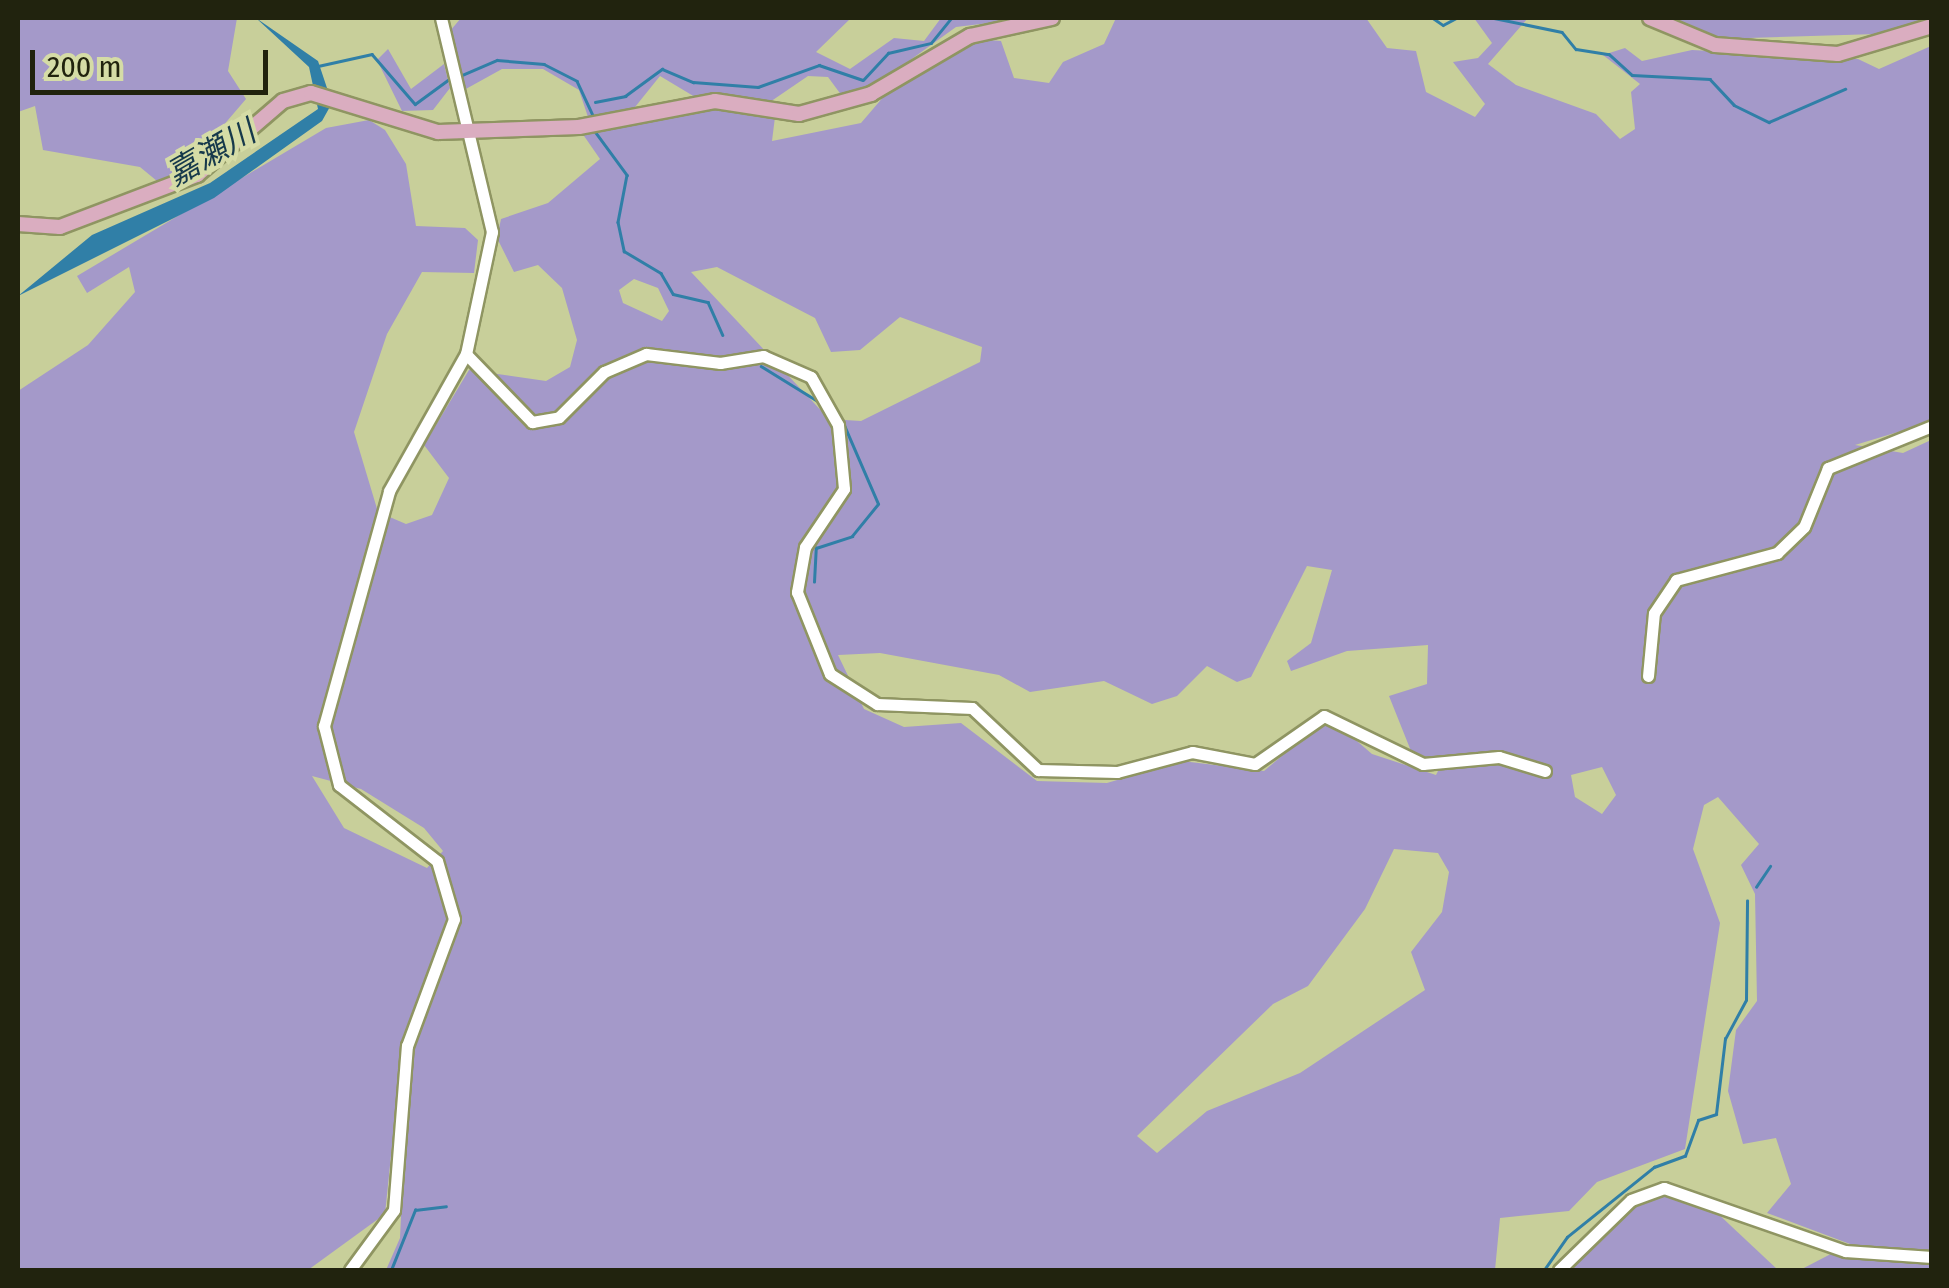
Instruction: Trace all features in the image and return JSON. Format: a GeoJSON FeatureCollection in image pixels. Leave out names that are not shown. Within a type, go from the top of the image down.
{"type":"FeatureCollection","features":[{"type":"Feature","properties":{"kind":"main road"},"geometry":{"type":"LineString","coordinates":[[18,224],[60,227],[197,175],[283,101],[311,93],[332,96],[410,128],[468,132],[578,127],[715,101],[811,112],[870,94],[970,36],[1052,18]]}},
{"type":"Feature","properties":{"kind":"main road"},"geometry":{"type":"LineString","coordinates":[[1650,18],[1715,45],[1838,54],[1932,26]]}},
{"type":"Feature","properties":{"kind":"street"},"geometry":{"type":"LineString","coordinates":[[350,1270],[394,1210],[407,1046],[452,935],[454,904],[437,861],[338,785],[324,726],[389,491],[466,354],[492,232],[441,18]]}},
{"type":"Feature","properties":{"kind":"street"},"geometry":{"type":"LineString","coordinates":[[466,354],[532,422],[559,416],[604,372],[646,354],[720,364],[763,356],[811,378],[830,396],[844,489],[804,547],[796,592],[830,674],[878,704],[972,708],[1038,770],[1117,772],[1207,752],[1255,764],[1324,716],[1422,764],[1499,757],[1545,771]]}},
{"type":"Feature","properties":{"kind":"street"},"geometry":{"type":"LineString","coordinates":[[1648,676],[1654,613],[1676,580],[1777,553],[1804,527],[1828,468],[1932,426]]}},
{"type":"Feature","properties":{"kind":"street"},"geometry":{"type":"LineString","coordinates":[[1559,1270],[1630,1200],[1664,1188],[1845,1251],[1932,1256]]}},
{"type":"Feature","properties":{"kind":"shaded area"},"geometry":{"type":"Polygon","coordinates":[[[18,18],[237,18],[228,71],[246,99],[186,169],[157,181],[140,167],[43,150],[35,106],[18,112],[18,18]]]}},
{"type":"Feature","properties":{"kind":"shaded area"},"geometry":{"type":"Polygon","coordinates":[[[461,18],[851,18],[816,52],[850,69],[894,38],[924,41],[941,18],[1031,18],[956,27],[877,84],[842,96],[828,77],[808,76],[767,104],[695,97],[660,76],[631,112],[589,120],[579,90],[543,69],[502,69],[464,90],[450,31],[461,18]]]}},
{"type":"Feature","properties":{"kind":"shaded area"},"geometry":{"type":"Polygon","coordinates":[[[1116,18],[1366,18],[1387,48],[1416,51],[1426,92],[1475,117],[1485,104],[1453,62],[1478,58],[1492,43],[1474,18],[1528,18],[1488,64],[1516,85],[1596,114],[1620,139],[1635,129],[1631,92],[1640,84],[1603,55],[1625,48],[1642,61],[1692,50],[1858,59],[1879,69],[1931,46],[1931,422],[1855,445],[1903,453],[1931,440],[1931,1270],[1800,1270],[1850,1244],[1767,1213],[1791,1184],[1776,1138],[1743,1144],[1728,1091],[1736,1030],[1757,1001],[1755,894],[1741,865],[1759,844],[1718,797],[1704,805],[1693,849],[1720,923],[1685,1149],[1597,1182],[1569,1211],[1500,1218],[1495,1270],[386,1270],[400,1238],[404,1150],[392,1146],[385,1214],[308,1270],[18,1270],[18,391],[88,345],[135,292],[129,267],[87,293],[77,276],[326,128],[369,120],[385,130],[406,164],[416,226],[465,228],[478,240],[474,273],[422,272],[387,334],[354,432],[378,512],[406,524],[432,515],[449,478],[424,445],[469,370],[546,381],[570,367],[577,340],[562,288],[538,265],[514,272],[497,238],[501,219],[548,203],[600,159],[582,133],[710,106],[775,117],[772,141],[861,123],[885,95],[976,39],[1001,41],[1014,78],[1049,83],[1063,62],[1104,44],[1116,18]],[[717,267],[691,272],[829,419],[861,421],[980,362],[982,347],[900,317],[860,350],[831,352],[815,318],[717,267]],[[634,279],[619,290],[623,303],[662,321],[669,311],[658,288],[634,279]],[[1307,566],[1251,677],[1237,682],[1207,666],[1177,696],[1152,704],[1104,681],[1030,692],[999,675],[880,653],[838,655],[864,709],[904,727],[961,723],[1037,781],[1107,783],[1182,761],[1264,771],[1316,727],[1336,723],[1372,754],[1436,775],[1442,763],[1411,751],[1389,696],[1427,684],[1428,645],[1347,651],[1291,671],[1287,661],[1311,643],[1332,570],[1307,566]],[[1602,767],[1571,775],[1575,797],[1602,814],[1616,795],[1602,767]],[[312,776],[344,828],[427,868],[443,851],[424,828],[361,789],[312,776]],[[1394,849],[1365,909],[1308,986],[1273,1004],[1137,1136],[1157,1153],[1207,1111],[1300,1073],[1425,990],[1411,952],[1442,912],[1449,872],[1438,853],[1394,849]]]}},
{"type":"Feature","properties":{"kind":"shaded area"},"geometry":{"type":"Polygon","coordinates":[[[1668,18],[1931,18],[1932,22],[1877,34],[1715,39],[1668,18]]]}},
{"type":"Feature","properties":{"kind":"shaded area"},"geometry":{"type":"Polygon","coordinates":[[[388,49],[411,89],[444,64],[450,88],[433,110],[402,111],[377,60],[388,49]]]}},
{"type":"Feature","properties":{"kind":"shaded area"},"geometry":{"type":"Polygon","coordinates":[[[1668,1194],[1714,1210],[1778,1270],[1568,1270],[1637,1201],[1668,1194]]]}},
{"type":"Feature","properties":{"kind":"water"},"geometry":{"type":"Polygon","coordinates":[[[256,18],[318,61],[332,103],[322,121],[214,198],[18,296],[92,235],[210,183],[318,109],[309,67],[256,18]]]}},
{"type":"Feature","properties":{"kind":"waterway"},"geometry":{"type":"LineString","coordinates":[[595,102],[625,96],[662,69],[693,82],[758,87],[819,65],[863,80],[888,53],[931,43],[951,18]]}},
{"type":"Feature","properties":{"kind":"waterway"},"geometry":{"type":"LineString","coordinates":[[999,18],[1009,18]]}},
{"type":"Feature","properties":{"kind":"waterway"},"geometry":{"type":"LineString","coordinates":[[1433,18],[1443,25],[1456,18]]}},
{"type":"Feature","properties":{"kind":"waterway"},"geometry":{"type":"LineString","coordinates":[[1494,18],[1562,32],[1576,49],[1609,54],[1632,75],[1710,79],[1734,105],[1769,122],[1845,89]]}},
{"type":"Feature","properties":{"kind":"waterway"},"geometry":{"type":"LineString","coordinates":[[318,66],[372,54],[415,104],[452,77]]}},
{"type":"Feature","properties":{"kind":"waterway"},"geometry":{"type":"LineString","coordinates":[[460,76],[497,60],[544,64],[577,81],[594,117]]}},
{"type":"Feature","properties":{"kind":"waterway"},"geometry":{"type":"LineString","coordinates":[[594,130],[627,175],[618,222],[624,251],[661,273],[673,294],[708,302],[723,335]]}},
{"type":"Feature","properties":{"kind":"waterway"},"geometry":{"type":"LineString","coordinates":[[761,366],[821,403]]}},
{"type":"Feature","properties":{"kind":"waterway"},"geometry":{"type":"LineString","coordinates":[[814,582],[816,548],[852,536],[878,504],[840,416]]}},
{"type":"Feature","properties":{"kind":"waterway"},"geometry":{"type":"LineString","coordinates":[[1756,887],[1770,866]]}},
{"type":"Feature","properties":{"kind":"waterway"},"geometry":{"type":"LineString","coordinates":[[1544,1270],[1567,1237],[1654,1167],[1685,1156],[1698,1120],[1716,1114],[1725,1039],[1746,1000],[1747,901]]}},
{"type":"Feature","properties":{"kind":"waterway"},"geometry":{"type":"LineString","coordinates":[[391,1270],[415,1210],[446,1206]]}},
{"type":"Feature","properties":{"kind":"water label","name":"嘉瀬川"},"geometry":{"type":"Point","coordinates":[211,153]}}]}
